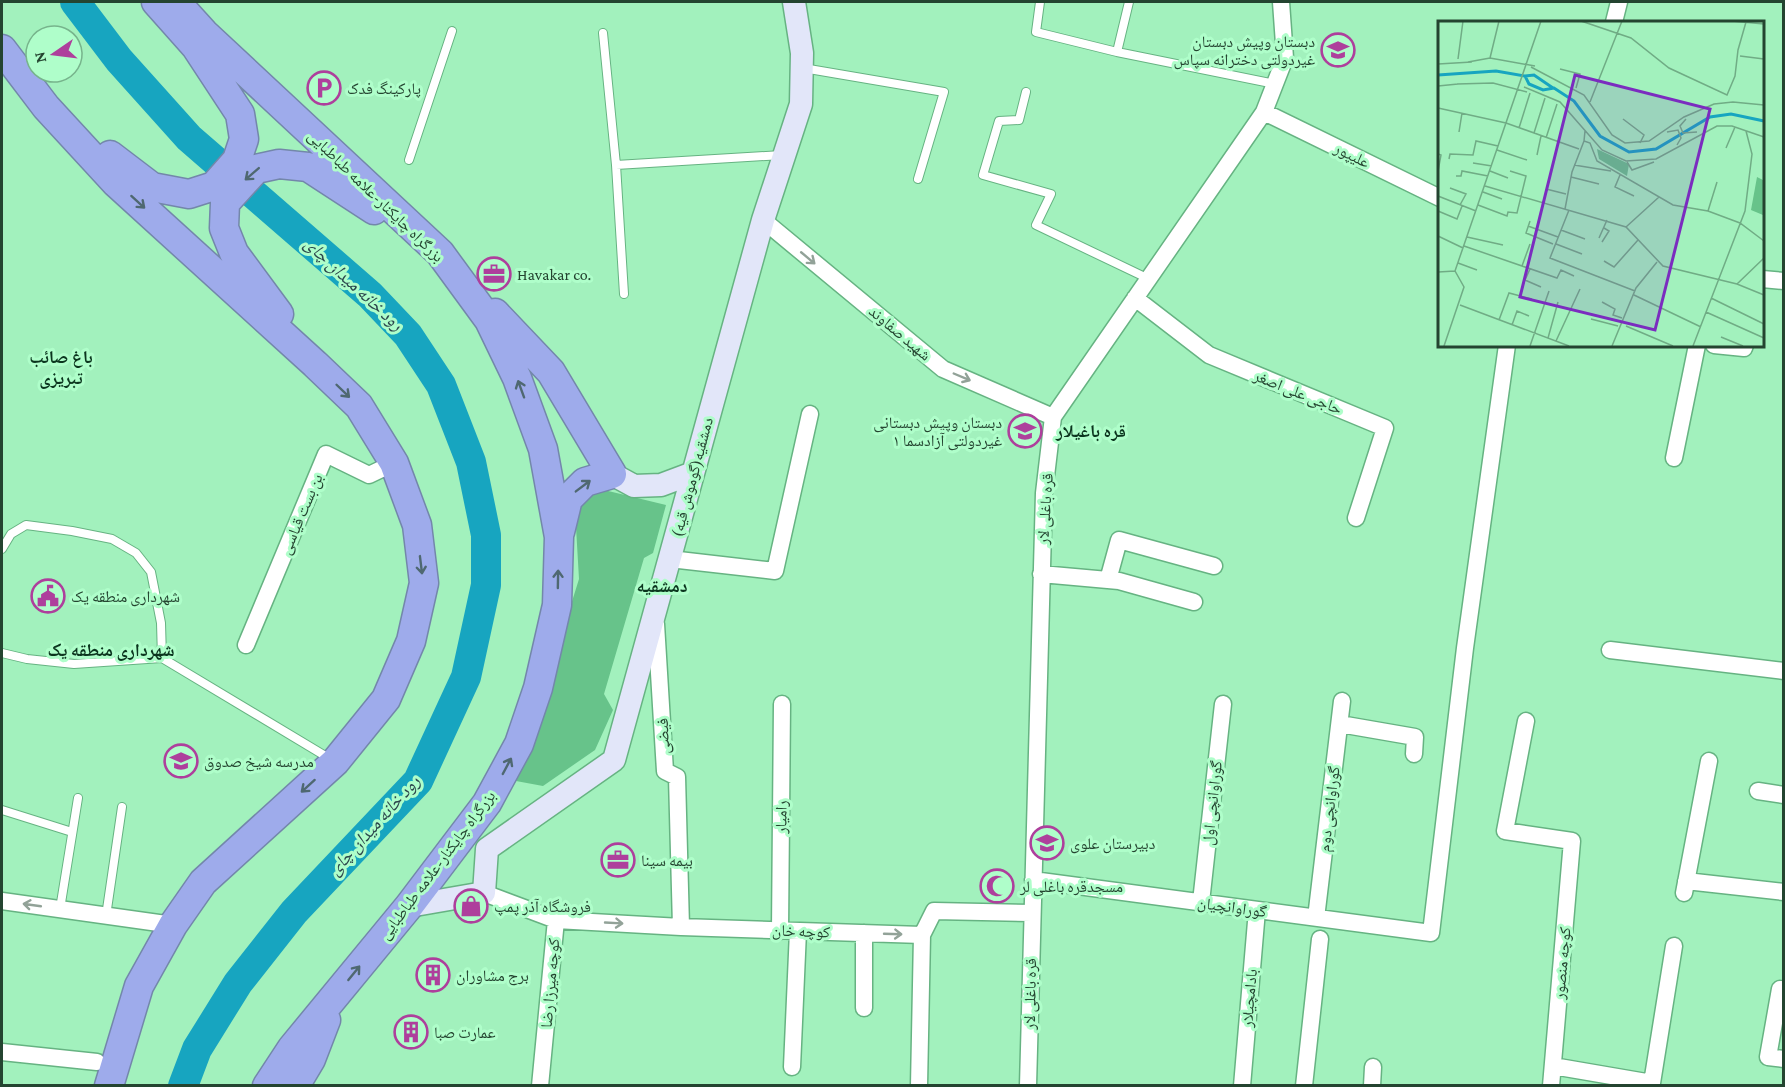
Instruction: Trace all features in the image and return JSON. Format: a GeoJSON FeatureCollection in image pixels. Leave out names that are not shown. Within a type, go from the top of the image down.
{"type":"FeatureCollection","features":[{"type":"Feature","properties":{"kind":"highway"},"geometry":{"type":"LineString","coordinates":[[46,107],[152,187],[189,194],[214,186],[237,160],[244,139],[240,114],[195,47],[156,2]]}},
{"type":"Feature","properties":{"kind":"highway","name":"بزرگراه چایکنار-علامه طباطبایی"},"geometry":{"type":"LineString","coordinates":[[176,2],[204,33],[440,253],[489,320],[517,378],[543,449],[559,537],[557,605],[538,688],[519,744],[487,803],[409,906],[292,1048],[267,1086]]}},
{"type":"Feature","properties":{"kind":"highway"},"geometry":{"type":"LineString","coordinates":[[2,49],[46,107],[116,183],[359,406],[394,464],[417,525],[424,583],[411,640],[386,699],[335,762],[203,882],[173,926],[139,986],[98,1078]]}},
{"type":"Feature","properties":{"kind":"highway"},"geometry":{"type":"LineString","coordinates":[[315,364],[234,253],[224,228],[225,203],[256,169],[279,164],[308,167],[440,253],[550,372],[612,474],[585,482],[568,499],[559,537]]}},
{"type":"Feature","properties":{"kind":"highway"},"geometry":{"type":"LineString","coordinates":[[295,1086],[310,1059],[334,998]]}},
{"type":"Feature","properties":{"kind":"main road","name":"دمشقیه(گوموش قیه)"},"geometry":{"type":"LineString","coordinates":[[484,893],[488,849],[614,760],[764,220],[801,104],[802,53],[794,2]]}},
{"type":"Feature","properties":{"kind":"main road"},"geometry":{"type":"LineString","coordinates":[[612,474],[634,486],[661,485],[693,473]]}},
{"type":"Feature","properties":{"kind":"main road"},"geometry":{"type":"LineString","coordinates":[[409,906],[484,893]]}},
{"type":"Feature","properties":{"kind":"street","name":"قره باغلی لار"},"geometry":{"type":"LineString","coordinates":[[1028,1086],[1044,493],[1053,417],[1264,111],[1285,58],[1281,2]]}},
{"type":"Feature","properties":{"kind":"street"},"geometry":{"type":"LineString","coordinates":[[1614,21],[1619,2]]}},
{"type":"Feature","properties":{"kind":"street","name":"علیپور"},"geometry":{"type":"LineString","coordinates":[[1264,111],[1438,197]]}},
{"type":"Feature","properties":{"kind":"street","name":"شهید صفاوند"},"geometry":{"type":"LineString","coordinates":[[764,220],[943,369],[1053,417]]}},
{"type":"Feature","properties":{"kind":"street"},"geometry":{"type":"LineString","coordinates":[[1764,279],[1784,281]]}},
{"type":"Feature","properties":{"kind":"street","name":"حاجی علی اصغر"},"geometry":{"type":"LineString","coordinates":[[1135,298],[1209,355],[1385,428],[1356,518]]}},
{"type":"Feature","properties":{"kind":"street","name":"گوراوانچیان"},"geometry":{"type":"LineString","coordinates":[[1033,880],[1431,933],[1465,648],[1507,346]]}},
{"type":"Feature","properties":{"kind":"street"},"geometry":{"type":"LineString","coordinates":[[1674,458],[1697,346]]}},
{"type":"Feature","properties":{"kind":"street"},"geometry":{"type":"LineString","coordinates":[[1724,346],[1744,348],[1745,346]]}},
{"type":"Feature","properties":{"kind":"street"},"geometry":{"type":"LineString","coordinates":[[670,559],[775,571],[810,414]]}},
{"type":"Feature","properties":{"kind":"street","name":"بن بست قیاسی"},"geometry":{"type":"LineString","coordinates":[[246,645],[326,454],[369,475],[394,464]]}},
{"type":"Feature","properties":{"kind":"street"},"geometry":{"type":"LineString","coordinates":[[1108,580],[1119,540],[1214,566]]}},
{"type":"Feature","properties":{"kind":"street"},"geometry":{"type":"LineString","coordinates":[[1041,574],[1119,580],[1194,602]]}},
{"type":"Feature","properties":{"kind":"street","name":"فیضی"},"geometry":{"type":"LineString","coordinates":[[656,609],[665,771],[677,777],[681,927]]}},
{"type":"Feature","properties":{"kind":"street"},"geometry":{"type":"LineString","coordinates":[[1610,650],[1784,671]]}},
{"type":"Feature","properties":{"kind":"street","name":"گوراوانچی دوم"},"geometry":{"type":"LineString","coordinates":[[1316,918],[1342,701]]}},
{"type":"Feature","properties":{"kind":"street","name":"رامیار"},"geometry":{"type":"LineString","coordinates":[[780,931],[782,704]]}},
{"type":"Feature","properties":{"kind":"street","name":"گوراوانچی اول"},"geometry":{"type":"LineString","coordinates":[[1201,902],[1223,705]]}},
{"type":"Feature","properties":{"kind":"street","name":"کوچه منصور"},"geometry":{"type":"LineString","coordinates":[[1526,722],[1504,831],[1572,841],[1551,1086]]}},
{"type":"Feature","properties":{"kind":"street"},"geometry":{"type":"LineString","coordinates":[[1340,724],[1415,737],[1413,754]]}},
{"type":"Feature","properties":{"kind":"street"},"geometry":{"type":"LineString","coordinates":[[1709,760],[1685,887],[1784,892]]}},
{"type":"Feature","properties":{"kind":"street"},"geometry":{"type":"LineString","coordinates":[[1758,791],[1784,795]]}},
{"type":"Feature","properties":{"kind":"street","name":"کوچه میرزا رضا"},"geometry":{"type":"LineString","coordinates":[[484,893],[556,920],[540,1086]]}},
{"type":"Feature","properties":{"kind":"street"},"geometry":{"type":"LineString","coordinates":[[2,901],[173,926]]}},
{"type":"Feature","properties":{"kind":"street","name":"بادامچیلار"},"geometry":{"type":"LineString","coordinates":[[1242,1086],[1257,910]]}},
{"type":"Feature","properties":{"kind":"street"},"geometry":{"type":"LineString","coordinates":[[919,1086],[922,935],[934,911],[1032,914]]}},
{"type":"Feature","properties":{"kind":"street","name":"کوچه خان"},"geometry":{"type":"LineString","coordinates":[[556,920],[681,927],[922,935]]}},
{"type":"Feature","properties":{"kind":"street"},"geometry":{"type":"LineString","coordinates":[[792,1067],[798,931]]}},
{"type":"Feature","properties":{"kind":"street"},"geometry":{"type":"LineString","coordinates":[[864,933],[864,1008]]}},
{"type":"Feature","properties":{"kind":"street"},"geometry":{"type":"LineString","coordinates":[[1304,1086],[1320,939]]}},
{"type":"Feature","properties":{"kind":"street"},"geometry":{"type":"LineString","coordinates":[[1553,1066],[1652,1083],[1674,946]]}},
{"type":"Feature","properties":{"kind":"street"},"geometry":{"type":"LineString","coordinates":[[1780,989],[1768,1057],[1784,1059]]}},
{"type":"Feature","properties":{"kind":"street"},"geometry":{"type":"LineString","coordinates":[[2,1052],[98,1078]]}},
{"type":"Feature","properties":{"kind":"street"},"geometry":{"type":"LineString","coordinates":[[1372,1086],[1373,1067]]}},
{"type":"Feature","properties":{"kind":"lane"},"geometry":{"type":"LineString","coordinates":[[1040,2],[1036,32],[1117,52],[1275,84]]}},
{"type":"Feature","properties":{"kind":"lane"},"geometry":{"type":"LineString","coordinates":[[1117,52],[1129,2]]}},
{"type":"Feature","properties":{"kind":"lane"},"geometry":{"type":"LineString","coordinates":[[409,160],[452,31]]}},
{"type":"Feature","properties":{"kind":"lane"},"geometry":{"type":"LineString","coordinates":[[603,33],[616,165],[624,294]]}},
{"type":"Feature","properties":{"kind":"lane"},"geometry":{"type":"LineString","coordinates":[[802,68],[944,92],[918,179]]}},
{"type":"Feature","properties":{"kind":"lane"},"geometry":{"type":"LineString","coordinates":[[1026,92],[1019,120],[999,121],[983,175],[1051,194],[1036,225],[1149,279]]}},
{"type":"Feature","properties":{"kind":"lane"},"geometry":{"type":"LineString","coordinates":[[616,165],[785,155]]}},
{"type":"Feature","properties":{"kind":"lane"},"geometry":{"type":"LineString","coordinates":[[2,549],[11,534],[26,525],[112,539],[136,553],[151,572],[161,622],[162,658]]}},
{"type":"Feature","properties":{"kind":"lane"},"geometry":{"type":"LineString","coordinates":[[2,653],[27,659],[74,664],[162,658],[335,762]]}},
{"type":"Feature","properties":{"kind":"lane"},"geometry":{"type":"LineString","coordinates":[[60,909],[78,798]]}},
{"type":"Feature","properties":{"kind":"lane"},"geometry":{"type":"LineString","coordinates":[[105,916],[122,807]]}},
{"type":"Feature","properties":{"kind":"lane"},"geometry":{"type":"LineString","coordinates":[[2,810],[72,832]]}},
{"type":"Feature","properties":{"kind":"green space"},"geometry":{"type":"Polygon","coordinates":[[[600,489],[666,505],[653,553],[644,558],[604,694],[613,710],[595,750],[543,786],[516,781],[579,579],[575,510],[600,489]]]}},
{"type":"Feature","properties":{"kind":"waterway","name":"رود خانه میدان چای"},"geometry":{"type":"LineString","coordinates":[[75,2],[119,60],[189,138],[370,295],[408,335],[441,385],[471,462],[486,535],[486,585],[466,677],[418,781],[294,912],[238,983],[197,1049],[183,1086]]}},
{"type":"Feature","properties":{"kind":"place","name":"دبستان وپیش دبستان غیردولتی دخترانه سپاس"},"geometry":{"type":"Point","coordinates":[1338,50]}},
{"type":"Feature","properties":{"kind":"place","name":"پارکینگ فدک"},"geometry":{"type":"Point","coordinates":[324,88]}},
{"type":"Feature","properties":{"kind":"place","name":"Havakar co."},"geometry":{"type":"Point","coordinates":[494,274]}},
{"type":"Feature","properties":{"kind":"place","name":"دبستان وپیش دبستانی غیردولتی آزادسما ۱"},"geometry":{"type":"Point","coordinates":[1025,431]}},
{"type":"Feature","properties":{"kind":"place","name":"شهرداری منطقه یک"},"geometry":{"type":"Point","coordinates":[48,596]}},
{"type":"Feature","properties":{"kind":"place","name":"مدرسه شیخ صدوق"},"geometry":{"type":"Point","coordinates":[181,761]}},
{"type":"Feature","properties":{"kind":"place","name":"دبیرستان علوی"},"geometry":{"type":"Point","coordinates":[1047,843]}},
{"type":"Feature","properties":{"kind":"place","name":"بیمه سینا"},"geometry":{"type":"Point","coordinates":[618,860]}},
{"type":"Feature","properties":{"kind":"place","name":"مسجدقره باغلی لر"},"geometry":{"type":"Point","coordinates":[997,886]}},
{"type":"Feature","properties":{"kind":"place","name":"فروشگاه آذر پمپ"},"geometry":{"type":"Point","coordinates":[471,906]}},
{"type":"Feature","properties":{"kind":"place","name":"برج مشاوران"},"geometry":{"type":"Point","coordinates":[433,975]}},
{"type":"Feature","properties":{"kind":"place","name":"عمارت صبا"},"geometry":{"type":"Point","coordinates":[411,1032]}},
{"type":"Feature","properties":{"kind":"district","name":"باغ صائب تبریزی"},"geometry":{"type":"Point","coordinates":[61,367]}},
{"type":"Feature","properties":{"kind":"district","name":"قره باغیلار"},"geometry":{"type":"Point","coordinates":[1091,431]}},
{"type":"Feature","properties":{"kind":"district","name":"دمشقیه"},"geometry":{"type":"Point","coordinates":[662,586]}},
{"type":"Feature","properties":{"kind":"district","name":"شهرداری منطقه یک"},"geometry":{"type":"Point","coordinates":[111,650]}}]}
